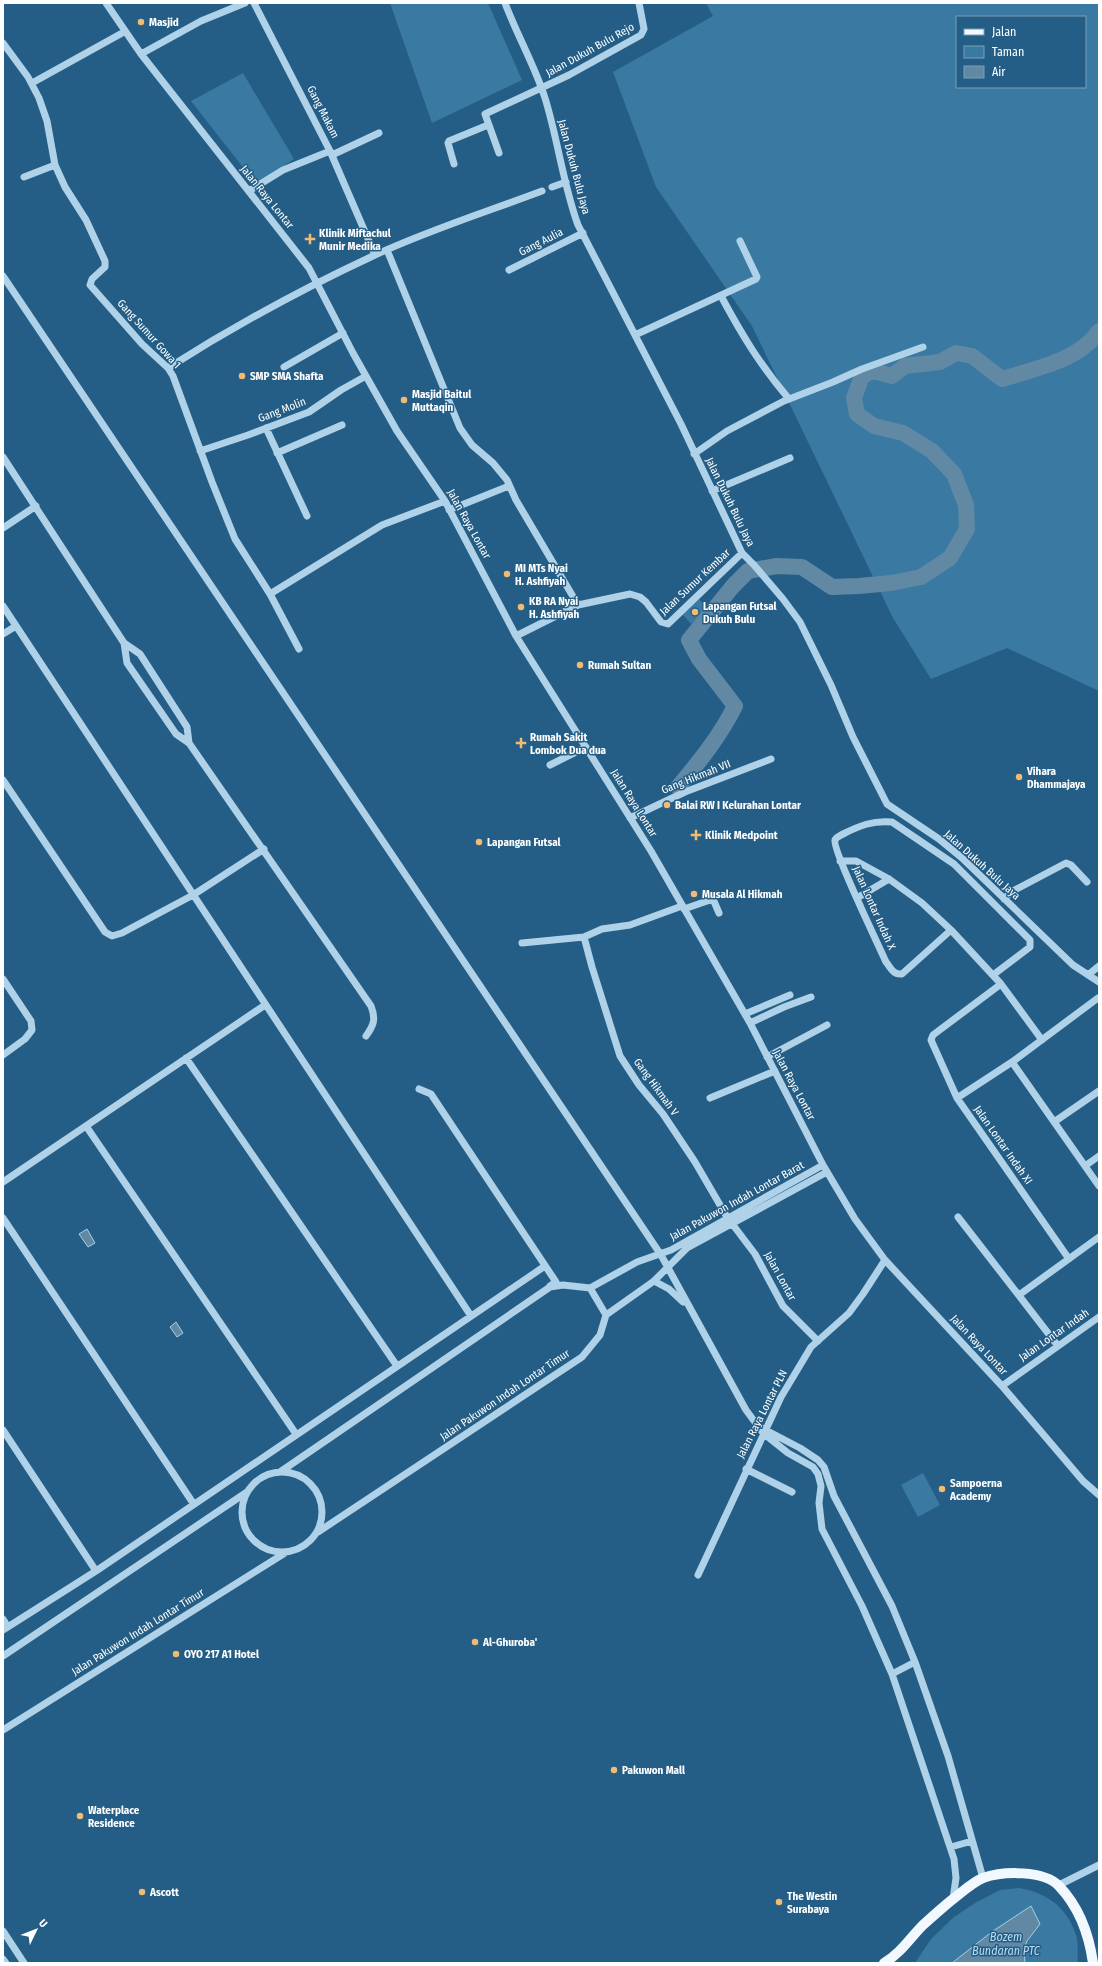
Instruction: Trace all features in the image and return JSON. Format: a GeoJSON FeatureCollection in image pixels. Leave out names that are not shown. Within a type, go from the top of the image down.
{"type":"FeatureCollection","features":[{"type":"Feature","properties":{"kind":"main road"},"geometry":{"type":"LineString","coordinates":[[884,1963],[894,1959],[923,1925],[953,1899],[982,1878],[1008,1873],[1028,1874],[1044,1877],[1059,1885],[1081,1915],[1090,1946],[1093,1963]]}},
{"type":"Feature","properties":{"kind":"street","name":"Jalan Raya Lontar"},"geometry":{"type":"LineString","coordinates":[[106,3],[140,54],[301,256],[397,431],[445,501],[516,636],[630,818],[750,1024],[770,1055],[775,1071],[823,1165],[855,1219],[885,1260],[1002,1386],[1083,1481],[1099,1496]]}},
{"type":"Feature","properties":{"kind":"street"},"geometry":{"type":"LineString","coordinates":[[140,54],[201,21],[246,3]]}},
{"type":"Feature","properties":{"kind":"street","name":"Gang Makam"},"geometry":{"type":"LineString","coordinates":[[249,192],[283,170],[331,153],[254,3]]}},
{"type":"Feature","properties":{"kind":"street","name":"Jalan Dukuh Bulu Jaya"},"geometry":{"type":"LineString","coordinates":[[505,3],[541,89],[573,210],[583,233],[742,553],[754,564],[800,622],[831,685],[853,737],[887,804],[939,838],[962,858],[1063,955],[1099,982]]}},
{"type":"Feature","properties":{"kind":"street","name":"Jalan Dukuh Bulu Rejo"},"geometry":{"type":"LineString","coordinates":[[488,125],[485,116],[486,113],[541,89],[641,35],[644,29],[639,3]]}},
{"type":"Feature","properties":{"kind":"street"},"geometry":{"type":"LineString","coordinates":[[32,82],[124,32]]}},
{"type":"Feature","properties":{"kind":"street","name":"Gang Sumur Gowa 1"},"geometry":{"type":"LineString","coordinates":[[3,43],[32,82],[44,110],[55,165],[64,187],[86,220],[105,261],[105,267],[90,282],[92,289],[142,344],[168,368],[173,376],[200,451],[235,539],[270,594],[299,649]]}},
{"type":"Feature","properties":{"kind":"street"},"geometry":{"type":"LineString","coordinates":[[454,164],[448,143],[449,141],[488,125],[499,153]]}},
{"type":"Feature","properties":{"kind":"street"},"geometry":{"type":"LineString","coordinates":[[375,255],[331,153],[379,133]]}},
{"type":"Feature","properties":{"kind":"street"},"geometry":{"type":"LineString","coordinates":[[24,177],[55,165]]}},
{"type":"Feature","properties":{"kind":"street"},"geometry":{"type":"LineString","coordinates":[[552,187],[566,182]]}},
{"type":"Feature","properties":{"kind":"street"},"geometry":{"type":"LineString","coordinates":[[168,368],[206,344],[317,283],[375,255],[542,191]]}},
{"type":"Feature","properties":{"kind":"street","name":"Gang Aulia"},"geometry":{"type":"LineString","coordinates":[[509,270],[583,233]]}},
{"type":"Feature","properties":{"kind":"street"},"geometry":{"type":"LineString","coordinates":[[634,335],[757,278],[740,241]]}},
{"type":"Feature","properties":{"kind":"street"},"geometry":{"type":"LineString","coordinates":[[386,250],[460,428],[472,445],[501,471],[516,500],[578,605]]}},
{"type":"Feature","properties":{"kind":"street"},"geometry":{"type":"LineString","coordinates":[[3,276],[661,1255],[746,1410],[758,1426],[788,1453],[813,1468],[818,1474],[821,1486],[819,1503],[822,1529],[862,1606],[892,1674],[951,1848],[956,1878],[953,1899]]}},
{"type":"Feature","properties":{"kind":"street"},"geometry":{"type":"LineString","coordinates":[[721,296],[753,353],[766,372],[789,399]]}},
{"type":"Feature","properties":{"kind":"street"},"geometry":{"type":"LineString","coordinates":[[284,367],[343,333]]}},
{"type":"Feature","properties":{"kind":"street"},"geometry":{"type":"LineString","coordinates":[[694,454],[727,431],[789,399],[862,369],[923,347]]}},
{"type":"Feature","properties":{"kind":"street","name":"Gang Molin"},"geometry":{"type":"LineString","coordinates":[[200,451],[248,436],[309,412],[341,390],[366,376]]}},
{"type":"Feature","properties":{"kind":"street"},"geometry":{"type":"LineString","coordinates":[[277,453],[342,425]]}},
{"type":"Feature","properties":{"kind":"street"},"geometry":{"type":"LineString","coordinates":[[266,428],[307,516]]}},
{"type":"Feature","properties":{"kind":"street"},"geometry":{"type":"LineString","coordinates":[[3,457],[124,643],[140,654],[187,727],[190,743]]}},
{"type":"Feature","properties":{"kind":"street"},"geometry":{"type":"LineString","coordinates":[[712,491],[790,458]]}},
{"type":"Feature","properties":{"kind":"street"},"geometry":{"type":"LineString","coordinates":[[449,510],[509,486]]}},
{"type":"Feature","properties":{"kind":"street"},"geometry":{"type":"LineString","coordinates":[[270,594],[382,526],[445,501]]}},
{"type":"Feature","properties":{"kind":"street"},"geometry":{"type":"LineString","coordinates":[[3,528],[36,506]]}},
{"type":"Feature","properties":{"kind":"street","name":"Jalan Sumur Kembar"},"geometry":{"type":"LineString","coordinates":[[516,636],[578,605],[634,594],[646,602],[661,622],[666,624],[678,615],[742,553]]}},
{"type":"Feature","properties":{"kind":"street"},"geometry":{"type":"LineString","coordinates":[[3,606],[471,1316]]}},
{"type":"Feature","properties":{"kind":"street"},"geometry":{"type":"LineString","coordinates":[[3,634],[16,626]]}},
{"type":"Feature","properties":{"kind":"street"},"geometry":{"type":"LineString","coordinates":[[124,643],[127,663],[176,734],[190,743],[371,1006],[375,1017],[373,1026],[366,1036]]}},
{"type":"Feature","properties":{"kind":"street"},"geometry":{"type":"LineString","coordinates":[[550,765],[586,747]]}},
{"type":"Feature","properties":{"kind":"street","name":"Gang Hikmah VII"},"geometry":{"type":"LineString","coordinates":[[630,818],[685,792],[771,759]]}},
{"type":"Feature","properties":{"kind":"street"},"geometry":{"type":"LineString","coordinates":[[3,780],[105,932],[112,936],[122,933],[193,895],[264,850]]}},
{"type":"Feature","properties":{"kind":"street"},"geometry":{"type":"LineString","coordinates":[[840,861],[835,842],[837,838],[860,825],[885,821],[892,822],[954,864],[1030,940],[1030,947],[993,975]]}},
{"type":"Feature","properties":{"kind":"street","name":"Jalan Lontar Indah X"},"geometry":{"type":"LineString","coordinates":[[951,930],[902,974],[897,974],[886,962],[840,861],[856,861],[890,879],[922,903],[951,930],[1001,984],[1042,1040]]}},
{"type":"Feature","properties":{"kind":"street"},"geometry":{"type":"LineString","coordinates":[[1004,899],[1011,892],[1066,863],[1071,864],[1087,882]]}},
{"type":"Feature","properties":{"kind":"street"},"geometry":{"type":"LineString","coordinates":[[858,898],[890,879]]}},
{"type":"Feature","properties":{"kind":"street"},"geometry":{"type":"LineString","coordinates":[[522,943],[584,936],[602,930],[630,925],[713,899],[719,913]]}},
{"type":"Feature","properties":{"kind":"street","name":"Gang Hikmah V"},"geometry":{"type":"LineString","coordinates":[[584,936],[592,967],[620,1056],[639,1085],[663,1114],[695,1162],[729,1220]]}},
{"type":"Feature","properties":{"kind":"street"},"geometry":{"type":"LineString","coordinates":[[1088,975],[1099,966]]}},
{"type":"Feature","properties":{"kind":"street"},"geometry":{"type":"LineString","coordinates":[[3,979],[31,1021],[32,1030],[26,1039],[3,1055]]}},
{"type":"Feature","properties":{"kind":"street","name":"Jalan Lontar Indah XI"},"geometry":{"type":"LineString","coordinates":[[1001,984],[931,1037],[931,1040],[957,1098],[1069,1259]]}},
{"type":"Feature","properties":{"kind":"street"},"geometry":{"type":"LineString","coordinates":[[745,1014],[790,995]]}},
{"type":"Feature","properties":{"kind":"street"},"geometry":{"type":"LineString","coordinates":[[750,1024],[784,1007],[811,997]]}},
{"type":"Feature","properties":{"kind":"street"},"geometry":{"type":"LineString","coordinates":[[957,1098],[1012,1062],[1098,998]]}},
{"type":"Feature","properties":{"kind":"street"},"geometry":{"type":"LineString","coordinates":[[3,1182],[266,1005]]}},
{"type":"Feature","properties":{"kind":"street"},"geometry":{"type":"LineString","coordinates":[[770,1055],[827,1026]]}},
{"type":"Feature","properties":{"kind":"street"},"geometry":{"type":"LineString","coordinates":[[186,1058],[397,1366]]}},
{"type":"Feature","properties":{"kind":"street"},"geometry":{"type":"LineString","coordinates":[[1012,1062],[1099,1186]]}},
{"type":"Feature","properties":{"kind":"street"},"geometry":{"type":"LineString","coordinates":[[710,1098],[775,1071]]}},
{"type":"Feature","properties":{"kind":"street"},"geometry":{"type":"LineString","coordinates":[[3,1656],[247,1492],[261,1478],[280,1472],[556,1282],[431,1094],[418,1089]]}},
{"type":"Feature","properties":{"kind":"street"},"geometry":{"type":"LineString","coordinates":[[1054,1122],[1099,1091]]}},
{"type":"Feature","properties":{"kind":"street"},"geometry":{"type":"LineString","coordinates":[[86,1126],[296,1434]]}},
{"type":"Feature","properties":{"kind":"street"},"geometry":{"type":"LineString","coordinates":[[1085,1166],[1099,1156]]}},
{"type":"Feature","properties":{"kind":"street","name":"Jalan Pakuwon Indah Lontar Barat"},"geometry":{"type":"LineString","coordinates":[[661,1255],[729,1220],[823,1165]]}},
{"type":"Feature","properties":{"kind":"street"},"geometry":{"type":"LineString","coordinates":[[590,1288],[606,1315],[654,1281],[687,1248],[729,1220],[828,1172]]}},
{"type":"Feature","properties":{"kind":"street"},"geometry":{"type":"LineString","coordinates":[[958,1217],[1058,1346]]}},
{"type":"Feature","properties":{"kind":"street"},"geometry":{"type":"LineString","coordinates":[[3,1218],[193,1503]]}},
{"type":"Feature","properties":{"kind":"street","name":"Jalan Lontar"},"geometry":{"type":"LineString","coordinates":[[729,1220],[756,1254],[783,1306],[818,1341]]}},
{"type":"Feature","properties":{"kind":"street"},"geometry":{"type":"LineString","coordinates":[[1019,1295],[1099,1237]]}},
{"type":"Feature","properties":{"kind":"street"},"geometry":{"type":"LineString","coordinates":[[550,1287],[568,1285],[590,1288],[637,1262],[661,1255]]}},
{"type":"Feature","properties":{"kind":"street","name":"Jalan Raya Lontar PLN"},"geometry":{"type":"LineString","coordinates":[[698,1575],[781,1396],[805,1356],[818,1341],[849,1313],[885,1260]]}},
{"type":"Feature","properties":{"kind":"street"},"geometry":{"type":"LineString","coordinates":[[3,1619],[6,1628],[96,1571],[193,1503],[545,1266]]}},
{"type":"Feature","properties":{"kind":"street"},"geometry":{"type":"LineString","coordinates":[[654,1281],[669,1289],[688,1306]]}},
{"type":"Feature","properties":{"kind":"street","name":"Jalan Pakuwon Indah Lontar Timur"},"geometry":{"type":"LineString","coordinates":[[318,1532],[582,1357],[600,1335],[606,1315]]}},
{"type":"Feature","properties":{"kind":"street","name":"Jalan Lontar Indah"},"geometry":{"type":"LineString","coordinates":[[1002,1386],[1099,1317]]}},
{"type":"Feature","properties":{"kind":"street"},"geometry":{"type":"LineString","coordinates":[[1091,1322],[1099,1323]]}},
{"type":"Feature","properties":{"kind":"street"},"geometry":{"type":"LineString","coordinates":[[3,1430],[96,1571]]}},
{"type":"Feature","properties":{"kind":"street"},"geometry":{"type":"LineString","coordinates":[[764,1431],[800,1448],[818,1460],[824,1467],[834,1496],[892,1606],[915,1662],[948,1756],[982,1878]]}},
{"type":"Feature","properties":{"kind":"street"},"geometry":{"type":"LineString","coordinates":[[746,1469],[792,1492]]}},
{"type":"Feature","properties":{"kind":"street"},"geometry":{"type":"LineString","coordinates":[[247,1492],[243,1502],[242,1514],[244,1527],[251,1538],[260,1547],[272,1552],[285,1553],[304,1547],[318,1532],[322,1520],[323,1508],[320,1496],[313,1486],[303,1478],[292,1473],[280,1472]]}},
{"type":"Feature","properties":{"kind":"street","name":"Jalan Pakuwon Indah Lontar Timur"},"geometry":{"type":"LineString","coordinates":[[3,1730],[285,1553]]}},
{"type":"Feature","properties":{"kind":"street"},"geometry":{"type":"LineString","coordinates":[[892,1674],[915,1662]]}},
{"type":"Feature","properties":{"kind":"street"},"geometry":{"type":"LineString","coordinates":[[951,1848],[972,1841]]}},
{"type":"Feature","properties":{"kind":"street"},"geometry":{"type":"LineString","coordinates":[[1059,1885],[1099,1865]]}},
{"type":"Feature","properties":{"kind":"street"},"geometry":{"type":"LineString","coordinates":[[3,1931],[24,1963]]}},
{"type":"Feature","properties":{"kind":"street"},"geometry":{"type":"LineString","coordinates":[[3,1959],[6,1963]]}},
{"type":"Feature","properties":{"kind":"green space"},"geometry":{"type":"Polygon","coordinates":[[[390,3],[488,3],[522,80],[432,123],[390,3]]]}},
{"type":"Feature","properties":{"kind":"green space"},"geometry":{"type":"Polygon","coordinates":[[[706,3],[1099,3],[1099,691],[1007,648],[931,679],[893,618],[752,326],[656,187],[613,72],[713,16],[706,3]]]}},
{"type":"Feature","properties":{"kind":"green space"},"geometry":{"type":"Polygon","coordinates":[[[243,73],[294,159],[256,184],[191,101],[243,73]]]}},
{"type":"Feature","properties":{"kind":"green space","name":"Lapangan Futsal Dukuh Bulu"},"geometry":{"type":"Polygon","coordinates":[[[699,599],[708,609],[691,624],[682,614],[699,599]]]}},
{"type":"Feature","properties":{"kind":"green space"},"geometry":{"type":"Polygon","coordinates":[[[923,1473],[940,1505],[918,1517],[901,1485],[923,1473]]]}},
{"type":"Feature","properties":{"kind":"green space"},"geometry":{"type":"Polygon","coordinates":[[[1019,1888],[1029,1890],[1047,1898],[1061,1909],[1072,1925],[1077,1938],[1078,1963],[915,1963],[931,1939],[954,1917],[975,1903],[1000,1890],[1019,1888]]]}},
{"type":"Feature","properties":{"kind":"water"},"geometry":{"type":"Polygon","coordinates":[[[87,1229],[95,1243],[88,1247],[79,1234],[87,1229]]]}},
{"type":"Feature","properties":{"kind":"water"},"geometry":{"type":"Polygon","coordinates":[[[176,1322],[183,1333],[177,1337],[170,1327],[176,1322]]]}},
{"type":"Feature","properties":{"kind":"water","name":"Bozem Bundaran PTC"},"geometry":{"type":"Polygon","coordinates":[[[1031,1906],[1040,1924],[1027,1941],[1024,1949],[1025,1963],[952,1963],[993,1931],[1031,1906]]]}},
{"type":"Feature","properties":{"kind":"waterway"},"geometry":{"type":"LineString","coordinates":[[678,787],[709,748],[723,728],[735,706],[699,659],[689,640],[733,586],[748,571],[777,566],[802,567],[832,587],[891,583],[921,577],[950,558],[967,529],[966,505],[954,474],[932,451],[903,433],[874,426],[857,414],[854,398],[862,376],[873,371],[892,376],[905,366],[940,362],[956,353],[972,356],[1002,379],[1068,357],[1080,350],[1099,331]]}},
{"type":"Feature","properties":{"kind":"place","name":"Masjid"},"geometry":{"type":"Point","coordinates":[141,22]}},
{"type":"Feature","properties":{"kind":"place","name":"Klinik Miftachul Munir Medika"},"geometry":{"type":"Point","coordinates":[310,239]}},
{"type":"Feature","properties":{"kind":"place","name":"SMP SMA Shafta"},"geometry":{"type":"Point","coordinates":[242,376]}},
{"type":"Feature","properties":{"kind":"place","name":"Masjid Baitul Muttaqin"},"geometry":{"type":"Point","coordinates":[404,400]}},
{"type":"Feature","properties":{"kind":"place","name":"MI MTs Nyai H. Ashfiyah"},"geometry":{"type":"Point","coordinates":[507,574]}},
{"type":"Feature","properties":{"kind":"place","name":"KB RA Nyai H. Ashfiyah"},"geometry":{"type":"Point","coordinates":[521,607]}},
{"type":"Feature","properties":{"kind":"place","name":"Lapangan Futsal Dukuh Bulu"},"geometry":{"type":"Point","coordinates":[695,612]}},
{"type":"Feature","properties":{"kind":"place","name":"Rumah Sultan"},"geometry":{"type":"Point","coordinates":[580,665]}},
{"type":"Feature","properties":{"kind":"place","name":"Rumah Sakit Lombok Dua dua"},"geometry":{"type":"Point","coordinates":[521,743]}},
{"type":"Feature","properties":{"kind":"place","name":"Vihara Dhammajaya"},"geometry":{"type":"Point","coordinates":[1019,777]}},
{"type":"Feature","properties":{"kind":"place","name":"Balai RW I Kelurahan Lontar"},"geometry":{"type":"Point","coordinates":[667,805]}},
{"type":"Feature","properties":{"kind":"place","name":"Klinik Medpoint"},"geometry":{"type":"Point","coordinates":[696,835]}},
{"type":"Feature","properties":{"kind":"place","name":"Lapangan Futsal"},"geometry":{"type":"Point","coordinates":[479,842]}},
{"type":"Feature","properties":{"kind":"place","name":"Musala Al Hikmah"},"geometry":{"type":"Point","coordinates":[694,894]}},
{"type":"Feature","properties":{"kind":"place","name":"Sampoerna Academy"},"geometry":{"type":"Point","coordinates":[942,1489]}},
{"type":"Feature","properties":{"kind":"place","name":"Al-Ghuroba'"},"geometry":{"type":"Point","coordinates":[475,1642]}},
{"type":"Feature","properties":{"kind":"place","name":"OYO 217 A1 Hotel"},"geometry":{"type":"Point","coordinates":[176,1654]}},
{"type":"Feature","properties":{"kind":"place","name":"Pakuwon Mall"},"geometry":{"type":"Point","coordinates":[614,1770]}},
{"type":"Feature","properties":{"kind":"place","name":"Waterplace Residence"},"geometry":{"type":"Point","coordinates":[80,1816]}},
{"type":"Feature","properties":{"kind":"place","name":"Ascott"},"geometry":{"type":"Point","coordinates":[142,1892]}},
{"type":"Feature","properties":{"kind":"place","name":"The Westin Surabaya"},"geometry":{"type":"Point","coordinates":[779,1902]}}]}
